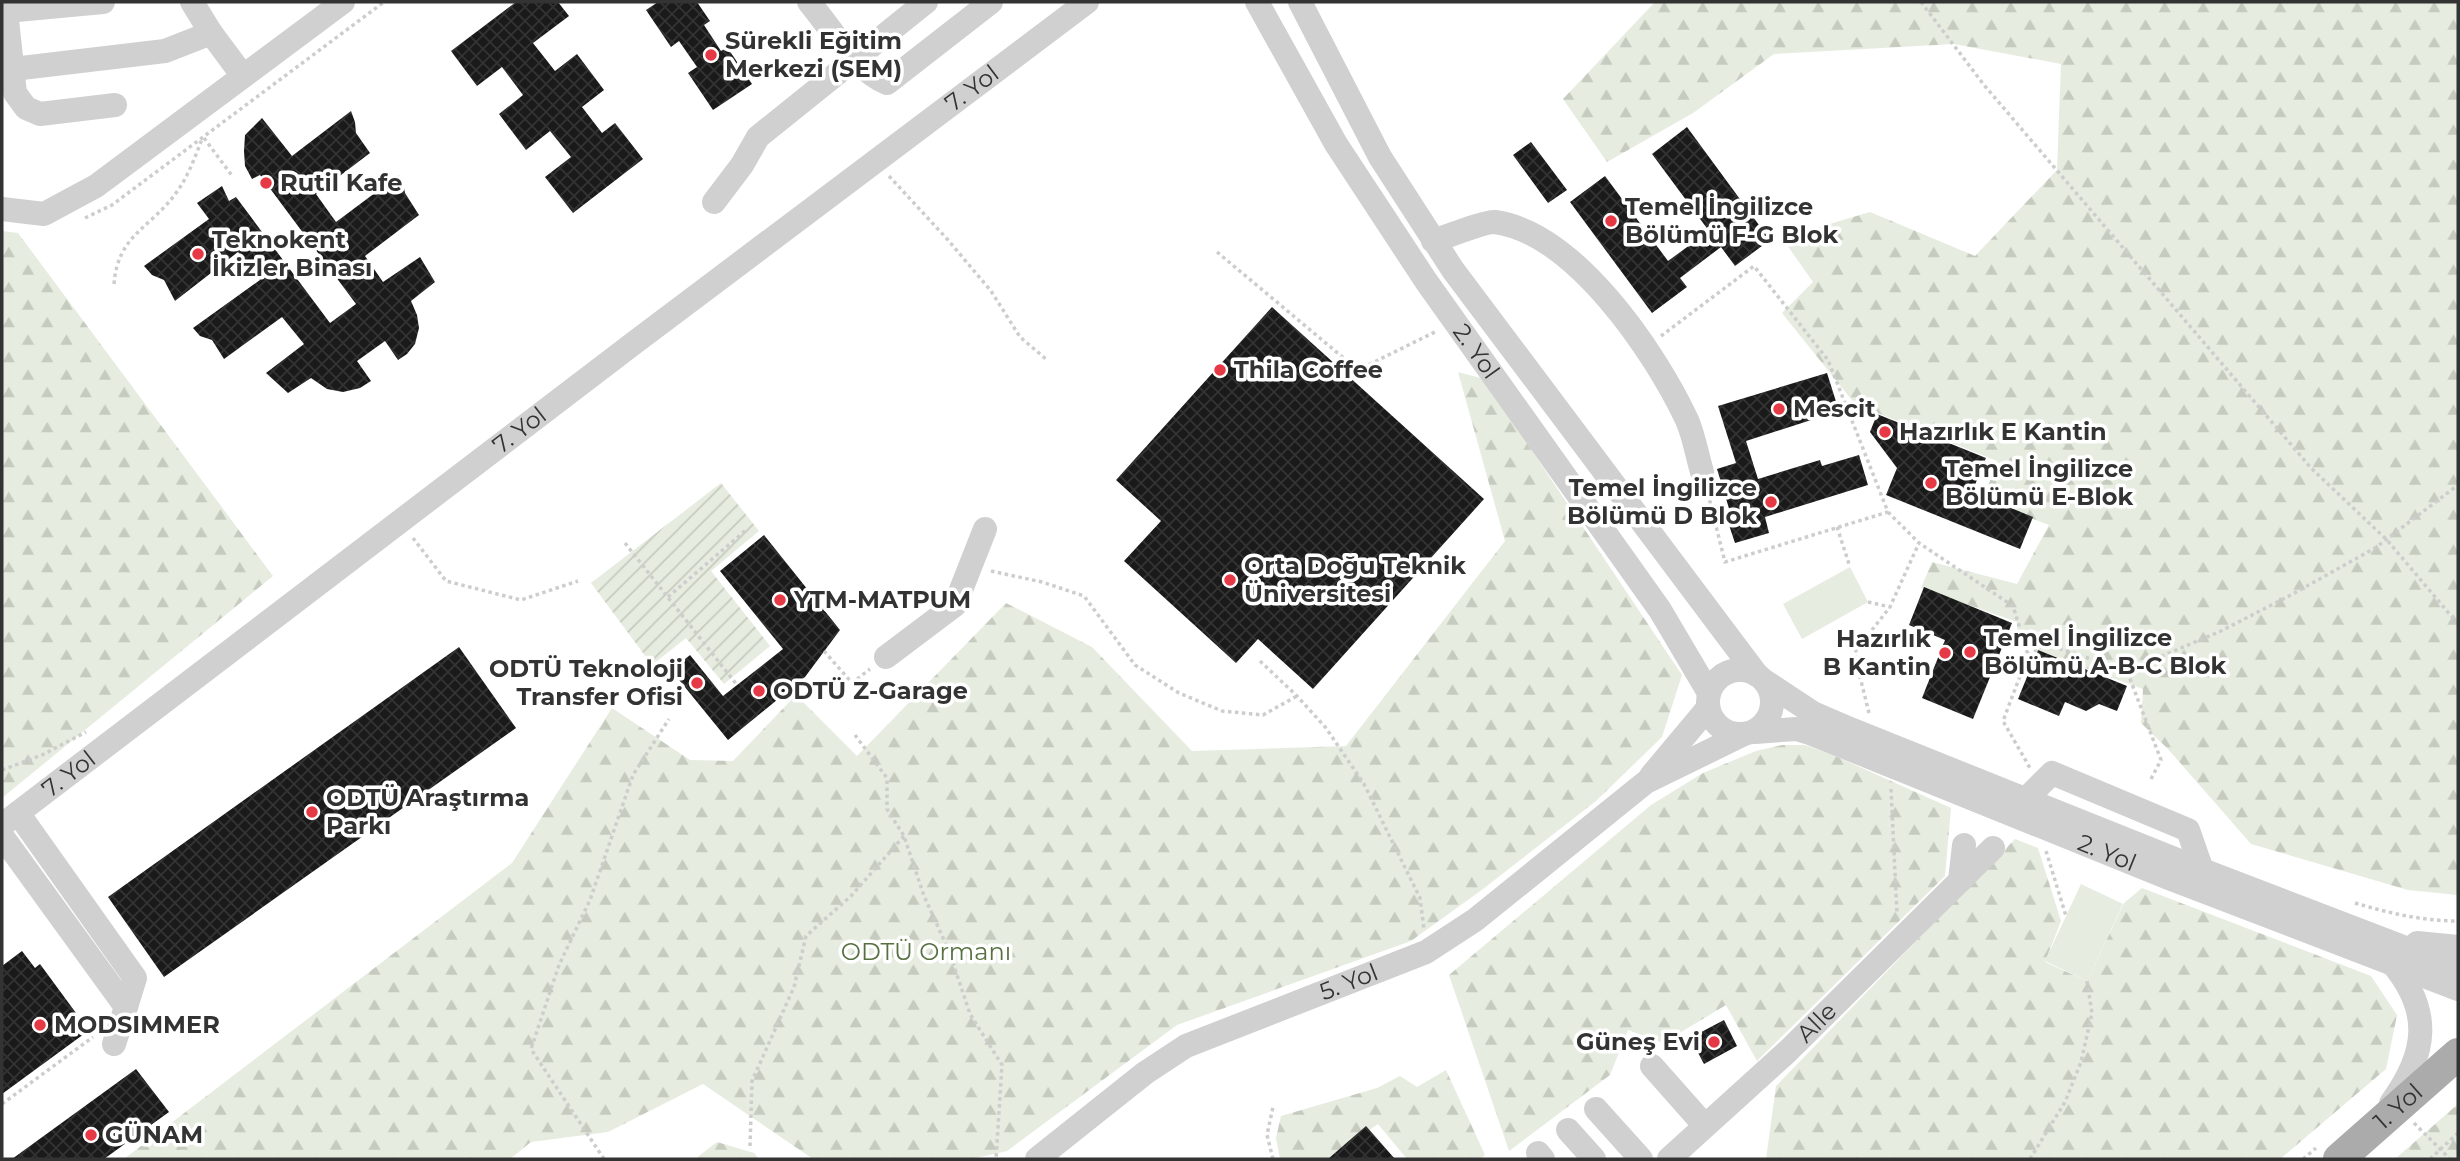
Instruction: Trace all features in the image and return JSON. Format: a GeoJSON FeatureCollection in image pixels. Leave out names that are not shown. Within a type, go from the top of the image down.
{"type":"FeatureCollection","features":[{"type":"Feature","properties":{"kind":"main road","name":"1. Yol"},"geometry":{"type":"LineString","coordinates":[[2370,1146],[2458,1054]]}},
{"type":"Feature","properties":{"kind":"main road","name":"1. Yol"},"geometry":{"type":"LineString","coordinates":[[2339,1159],[2370,1146],[2413,1122],[2458,1081]]}},
{"type":"Feature","properties":{"kind":"street"},"geometry":{"type":"LineString","coordinates":[[103,2],[5,6],[18,99],[33,112],[40,114],[115,105]]}},
{"type":"Feature","properties":{"kind":"street"},"geometry":{"type":"LineString","coordinates":[[192,2],[243,76]]}},
{"type":"Feature","properties":{"kind":"street"},"geometry":{"type":"LineString","coordinates":[[2,209],[44,214],[96,186],[343,2]]}},
{"type":"Feature","properties":{"kind":"street"},"geometry":{"type":"LineString","coordinates":[[809,2],[854,58],[875,79],[887,83],[991,2]]}},
{"type":"Feature","properties":{"kind":"street"},"geometry":{"type":"LineString","coordinates":[[714,202],[742,165],[758,137],[926,2]]}},
{"type":"Feature","properties":{"kind":"street","name":"7. Yol"},"geometry":{"type":"LineString","coordinates":[[10,819],[1087,2]]}},
{"type":"Feature","properties":{"kind":"street","name":"7. Yol"},"geometry":{"type":"LineString","coordinates":[[1040,39],[1102,2]]}},
{"type":"Feature","properties":{"kind":"street","name":"2. Yol"},"geometry":{"type":"LineString","coordinates":[[1257,2],[1336,144],[1455,322],[1660,610],[1708,700],[1716,725],[1732,734],[1796,730],[1810,733],[2031,807]]}},
{"type":"Feature","properties":{"kind":"street","name":"2. Yol"},"geometry":{"type":"LineString","coordinates":[[1300,2],[1380,157],[1452,271],[1761,678],[1814,713],[2131,852],[2458,989]]}},
{"type":"Feature","properties":{"kind":"street"},"geometry":{"type":"LineString","coordinates":[[13,69],[165,51],[211,33]]}},
{"type":"Feature","properties":{"kind":"street"},"geometry":{"type":"LineString","coordinates":[[1433,240],[1493,222],[1537,236],[1589,275],[1646,348],[1688,422],[1702,472]]}},
{"type":"Feature","properties":{"kind":"street"},"geometry":{"type":"LineString","coordinates":[[886,657],[955,606],[985,529]]}},
{"type":"Feature","properties":{"kind":"street"},"geometry":{"type":"LineString","coordinates":[[1708,700],[1720,677],[1728,672],[1748,671],[1761,678],[1770,691],[1772,710],[1762,726],[1748,733]]}},
{"type":"Feature","properties":{"kind":"street","name":"5. Yol"},"geometry":{"type":"LineString","coordinates":[[1646,782],[1708,700]]}},
{"type":"Feature","properties":{"kind":"street","name":"5. Yol"},"geometry":{"type":"LineString","coordinates":[[1037,1159],[1145,1073],[1186,1046],[1426,952],[1475,920],[1646,782],[1748,733]]}},
{"type":"Feature","properties":{"kind":"street"},"geometry":{"type":"LineString","coordinates":[[2031,807],[2052,773],[2188,831],[2202,870]]}},
{"type":"Feature","properties":{"kind":"street"},"geometry":{"type":"LineString","coordinates":[[10,819],[135,978],[114,1044]]}},
{"type":"Feature","properties":{"kind":"street"},"geometry":{"type":"LineString","coordinates":[[2,836],[125,1010]]}},
{"type":"Feature","properties":{"kind":"street","name":"Alle"},"geometry":{"type":"LineString","coordinates":[[1669,1159],[1788,1051],[1898,944],[1961,881],[1981,849]]}},
{"type":"Feature","properties":{"kind":"street","name":"2. Yol"},"geometry":{"type":"LineString","coordinates":[[2131,852],[2202,870],[2458,968]]}},
{"type":"Feature","properties":{"kind":"street"},"geometry":{"type":"LineString","coordinates":[[2353,929],[2404,942],[2458,947]]}},
{"type":"Feature","properties":{"kind":"street"},"geometry":{"type":"LineString","coordinates":[[2370,1146],[2410,1075],[2420,1041],[2418,1013],[2412,992],[2391,962]]}},
{"type":"Feature","properties":{"kind":"street"},"geometry":{"type":"LineString","coordinates":[[1652,1066],[1698,1118]]}},
{"type":"Feature","properties":{"kind":"street"},"geometry":{"type":"LineString","coordinates":[[1596,1109],[1641,1159]]}},
{"type":"Feature","properties":{"kind":"street"},"geometry":{"type":"LineString","coordinates":[[1568,1130],[1594,1159]]}},
{"type":"Feature","properties":{"kind":"path"},"geometry":{"type":"LineString","coordinates":[[80,221],[112,205],[384,2]]}},
{"type":"Feature","properties":{"kind":"path"},"geometry":{"type":"LineString","coordinates":[[1921,2],[1984,85],[2311,468],[2387,540],[2458,624]]}},
{"type":"Feature","properties":{"kind":"path"},"geometry":{"type":"LineString","coordinates":[[203,137],[233,177]]}},
{"type":"Feature","properties":{"kind":"path"},"geometry":{"type":"LineString","coordinates":[[114,284],[115,269],[128,240],[176,193],[189,171],[203,137]]}},
{"type":"Feature","properties":{"kind":"path"},"geometry":{"type":"LineString","coordinates":[[876,162],[991,291],[1020,337],[1046,359]]}},
{"type":"Feature","properties":{"kind":"path"},"geometry":{"type":"LineString","coordinates":[[1217,252],[1358,370],[1455,322]]}},
{"type":"Feature","properties":{"kind":"path"},"geometry":{"type":"LineString","coordinates":[[1646,348],[1754,266],[1828,359],[1888,512],[1919,543],[2013,606],[2028,654],[2003,721],[2066,916]]}},
{"type":"Feature","properties":{"kind":"path"},"geometry":{"type":"LineString","coordinates":[[1702,472],[1725,562],[1888,512]]}},
{"type":"Feature","properties":{"kind":"path"},"geometry":{"type":"LineString","coordinates":[[2028,654],[2046,644],[2127,671],[2291,595],[2387,540],[2458,485]]}},
{"type":"Feature","properties":{"kind":"path"},"geometry":{"type":"LineString","coordinates":[[401,522],[446,581],[522,600],[578,581]]}},
{"type":"Feature","properties":{"kind":"path"},"geometry":{"type":"LineString","coordinates":[[1837,527],[1850,567]]}},
{"type":"Feature","properties":{"kind":"path"},"geometry":{"type":"LineString","coordinates":[[668,597],[746,530]]}},
{"type":"Feature","properties":{"kind":"path"},"geometry":{"type":"LineString","coordinates":[[625,543],[737,685]]}},
{"type":"Feature","properties":{"kind":"path"},"geometry":{"type":"LineString","coordinates":[[1875,738],[1853,653],[1889,607],[1919,543]]}},
{"type":"Feature","properties":{"kind":"path"},"geometry":{"type":"LineString","coordinates":[[970,567],[1042,582],[1084,596],[1135,665],[1179,693],[1222,711],[1263,715],[1297,696]]}},
{"type":"Feature","properties":{"kind":"path"},"geometry":{"type":"LineString","coordinates":[[1868,602],[1889,607]]}},
{"type":"Feature","properties":{"kind":"path"},"geometry":{"type":"LineString","coordinates":[[824,651],[852,683],[886,657]]}},
{"type":"Feature","properties":{"kind":"path"},"geometry":{"type":"LineString","coordinates":[[1260,661],[1326,728],[1364,784],[1420,898],[1426,952]]}},
{"type":"Feature","properties":{"kind":"path"},"geometry":{"type":"LineString","coordinates":[[2127,671],[2161,760],[2151,779]]}},
{"type":"Feature","properties":{"kind":"path"},"geometry":{"type":"LineString","coordinates":[[604,1159],[531,1049],[559,965],[590,900],[632,775],[669,719]]}},
{"type":"Feature","properties":{"kind":"path"},"geometry":{"type":"LineString","coordinates":[[855,735],[887,778],[887,809],[904,836],[924,896],[949,951],[971,1014],[1002,1065],[996,1159]]}},
{"type":"Feature","properties":{"kind":"path"},"geometry":{"type":"LineString","coordinates":[[1890,782],[1898,944]]}},
{"type":"Feature","properties":{"kind":"path"},"geometry":{"type":"LineString","coordinates":[[750,1146],[752,1081],[794,987],[806,936],[851,896],[904,836]]}},
{"type":"Feature","properties":{"kind":"path"},"geometry":{"type":"LineString","coordinates":[[2354,903],[2392,914],[2458,921]]}},
{"type":"Feature","properties":{"kind":"path"},"geometry":{"type":"LineString","coordinates":[[2030,1159],[2065,1102],[2081,1062],[2092,1013],[2087,981]]}},
{"type":"Feature","properties":{"kind":"path"},"geometry":{"type":"LineString","coordinates":[[2,1104],[125,1010]]}},
{"type":"Feature","properties":{"kind":"path"},"geometry":{"type":"LineString","coordinates":[[1273,1107],[1268,1135],[1273,1159]]}},
{"type":"Feature","properties":{"kind":"path"},"geometry":{"type":"LineString","coordinates":[[2413,1122],[2450,1159]]}},
{"type":"Feature","properties":{"kind":"path"},"geometry":{"type":"LineString","coordinates":[[2430,1159],[2458,1133]]}},
{"type":"Feature","properties":{"kind":"green space"},"geometry":{"type":"Polygon","coordinates":[[[1655,2],[2458,2],[2458,895],[2408,890],[2251,844],[2168,749],[2141,723],[2143,689],[2018,644],[2017,622],[1921,588],[1932,562],[2017,584],[2049,525],[1983,500],[1997,461],[1855,404],[1782,313],[1813,282],[1782,238],[1870,212],[1975,256],[2057,170],[2061,64],[1954,44],[1774,54],[1693,113],[1607,162],[1563,99],[1655,2]]]}},
{"type":"Feature","properties":{"kind":"green space"},"geometry":{"type":"Polygon","coordinates":[[[2,231],[18,233],[273,576],[2,798],[2,231]]]}},
{"type":"Feature","properties":{"kind":"green space","name":"ODTÜ Ormanı"},"geometry":{"type":"Polygon","coordinates":[[[1458,372],[1484,379],[1682,675],[1662,737],[1596,801],[1411,941],[1177,1025],[1007,1151],[971,1159],[813,1159],[703,1084],[608,1132],[531,1142],[510,1159],[124,1159],[512,863],[612,708],[690,760],[733,761],[796,695],[857,756],[1006,603],[1092,647],[1192,751],[1346,746],[1505,541],[1458,372]]]}},
{"type":"Feature","properties":{"kind":"green space"},"geometry":{"type":"Polygon","coordinates":[[[721,483],[759,531],[711,571],[770,646],[724,684],[686,638],[652,665],[591,583],[721,483]]]}},
{"type":"Feature","properties":{"kind":"green space"},"geometry":{"type":"Polygon","coordinates":[[[1850,567],[1868,602],[1802,639],[1783,604],[1850,567]]]}},
{"type":"Feature","properties":{"kind":"green space"},"geometry":{"type":"Polygon","coordinates":[[[1782,745],[1805,745],[1833,755],[1951,808],[1945,876],[1757,1061],[1726,1005],[1663,1043],[1628,1030],[1610,1075],[1509,1151],[1449,975],[1651,805],[1703,773],[1756,751],[1782,745]]]}},
{"type":"Feature","properties":{"kind":"green space"},"geometry":{"type":"Polygon","coordinates":[[[2015,839],[2038,848],[2061,921],[2045,962],[2087,981],[2124,903],[2142,888],[2371,976],[2397,1015],[2386,1069],[2280,1159],[1766,1159],[1776,1086],[2015,839]]]}},
{"type":"Feature","properties":{"kind":"green space"},"geometry":{"type":"Polygon","coordinates":[[[2081,884],[2123,904],[2087,981],[2045,961],[2081,884]]]}},
{"type":"Feature","properties":{"kind":"green space"},"geometry":{"type":"Polygon","coordinates":[[[1446,1070],[1485,1155],[1480,1159],[1407,1159],[1378,1124],[1327,1159],[1280,1159],[1276,1138],[1281,1116],[1377,1088],[1400,1076],[1417,1087],[1446,1070]]]}},
{"type":"Feature","properties":{"kind":"green space"},"geometry":{"type":"Polygon","coordinates":[[[2458,1104],[2458,1159],[2395,1159],[2458,1104]]]}},
{"type":"Feature","properties":{"kind":"green space"},"geometry":{"type":"Polygon","coordinates":[[[717,1142],[754,1153],[759,1159],[695,1159],[717,1142]]]}},
{"type":"Feature","properties":{"kind":"building"},"geometry":{"type":"Polygon","coordinates":[[[516,2],[558,2],[569,16],[533,43],[555,71],[577,54],[604,90],[582,107],[602,133],[615,123],[643,159],[573,213],[545,177],[571,157],[550,131],[526,150],[499,114],[523,95],[502,67],[477,86],[451,51],[516,2]]]}},
{"type":"Feature","properties":{"kind":"building","name":"Sürekli Eğitim Merkezi (SEM)"},"geometry":{"type":"Polygon","coordinates":[[[658,2],[697,2],[710,21],[704,25],[721,51],[727,47],[752,84],[713,110],[688,73],[697,67],[679,41],[671,47],[646,10],[658,2]]]}},
{"type":"Feature","properties":{"kind":"building","name":"Teknokent İkizler Binası"},"geometry":{"type":"Polygon","coordinates":[[[351,111],[356,133],[370,153],[316,194],[336,222],[399,175],[405,193],[419,215],[365,256],[383,282],[420,257],[435,282],[411,301],[419,328],[415,344],[407,354],[398,360],[385,341],[357,361],[371,381],[360,388],[343,392],[327,389],[311,378],[288,393],[266,373],[304,344],[282,317],[224,359],[212,340],[200,336],[193,328],[260,280],[238,252],[175,301],[164,280],[152,275],[144,266],[209,219],[197,203],[222,186],[229,201],[236,197],[330,323],[356,304],[260,175],[252,179],[245,166],[244,151],[245,135],[262,118],[292,156],[351,111]]]}},
{"type":"Feature","properties":{"kind":"building","name":"Temel İngilizce Bölümü F-G Blok"},"geometry":{"type":"Polygon","coordinates":[[[1687,127],[1770,240],[1735,266],[1721,247],[1680,278],[1687,287],[1652,313],[1570,202],[1605,176],[1668,261],[1709,231],[1652,154],[1687,127]]]}},
{"type":"Feature","properties":{"kind":"building"},"geometry":{"type":"Polygon","coordinates":[[[1531,142],[1567,190],[1548,203],[1513,155],[1531,142]]]}},
{"type":"Feature","properties":{"kind":"building"},"geometry":{"type":"Polygon","coordinates":[[[1272,307],[1484,499],[1313,689],[1258,639],[1236,663],[1124,561],[1161,521],[1116,480],[1272,307]]]}},
{"type":"Feature","properties":{"kind":"building"},"geometry":{"type":"Polygon","coordinates":[[[1827,373],[1839,411],[1746,441],[1758,479],[1820,460],[1822,466],[1859,455],[1868,485],[1765,517],[1769,533],[1735,543],[1726,516],[1731,515],[1717,469],[1736,463],[1718,406],[1827,373]]]}},
{"type":"Feature","properties":{"kind":"building","name":"Temel İngilizce Bölümü E-Blok"},"geometry":{"type":"Polygon","coordinates":[[[1877,414],[1986,458],[1972,492],[2033,517],[2020,549],[1886,495],[1897,468],[1870,432],[1877,414]]]}},
{"type":"Feature","properties":{"kind":"building"},"geometry":{"type":"Polygon","coordinates":[[[764,535],[840,630],[805,677],[728,740],[671,670],[690,655],[723,696],[783,649],[720,571],[764,535]]]}},
{"type":"Feature","properties":{"kind":"building","name":"Temel İngilizce Bölümü A-B-C Blok"},"geometry":{"type":"Polygon","coordinates":[[[1924,587],[2012,623],[1973,719],[1922,698],[1945,640],[1909,625],[1924,587]]]}},
{"type":"Feature","properties":{"kind":"building","name":"ODTÜ Araştırma Parkı"},"geometry":{"type":"Polygon","coordinates":[[[459,647],[516,728],[164,977],[108,897],[459,647]]]}},
{"type":"Feature","properties":{"kind":"building"},"geometry":{"type":"Polygon","coordinates":[[[2038,650],[2127,686],[2117,711],[2099,704],[2086,711],[2065,702],[2059,716],[2018,699],[2038,650]]]}},
{"type":"Feature","properties":{"kind":"building","name":"MODSIMMER"},"geometry":{"type":"Polygon","coordinates":[[[22,951],[35,968],[40,964],[76,1013],[71,1017],[84,1034],[2,1094],[2,966],[22,951]]]}},
{"type":"Feature","properties":{"kind":"building","name":"Güneş Evi"},"geometry":{"type":"Polygon","coordinates":[[[1724,1020],[1737,1046],[1704,1064],[1690,1038],[1724,1020]]]}},
{"type":"Feature","properties":{"kind":"building","name":"GÜNAM"},"geometry":{"type":"Polygon","coordinates":[[[136,1069],[169,1112],[104,1159],[12,1159],[136,1069]]]}},
{"type":"Feature","properties":{"kind":"building"},"geometry":{"type":"Polygon","coordinates":[[[1366,1126],[1395,1159],[1328,1159],[1366,1126]]]}},
{"type":"Feature","properties":{"kind":"place","name":"Sürekli Eğitim Merkezi (SEM)"},"geometry":{"type":"Point","coordinates":[711,55]}},
{"type":"Feature","properties":{"kind":"place","name":"Rutil Kafe"},"geometry":{"type":"Point","coordinates":[266,183]}},
{"type":"Feature","properties":{"kind":"place","name":"Temel İngilizce Bölümü F-G Blok"},"geometry":{"type":"Point","coordinates":[1611,221]}},
{"type":"Feature","properties":{"kind":"place","name":"Teknokent İkizler Binası"},"geometry":{"type":"Point","coordinates":[198,254]}},
{"type":"Feature","properties":{"kind":"place","name":"Thila Coffee"},"geometry":{"type":"Point","coordinates":[1220,370]}},
{"type":"Feature","properties":{"kind":"place","name":"Mescit"},"geometry":{"type":"Point","coordinates":[1779,409]}},
{"type":"Feature","properties":{"kind":"place","name":"Hazırlık E Kantin"},"geometry":{"type":"Point","coordinates":[1885,432]}},
{"type":"Feature","properties":{"kind":"place","name":"Temel İngilizce Bölümü E-Blok"},"geometry":{"type":"Point","coordinates":[1931,483]}},
{"type":"Feature","properties":{"kind":"place","name":"Temel İngilizce Bölümü D Blok"},"geometry":{"type":"Point","coordinates":[1771,502]}},
{"type":"Feature","properties":{"kind":"place","name":"Orta Doğu Teknik Üniversitesi"},"geometry":{"type":"Point","coordinates":[1230,580]}},
{"type":"Feature","properties":{"kind":"place","name":"YTM-MATPUM"},"geometry":{"type":"Point","coordinates":[780,600]}},
{"type":"Feature","properties":{"kind":"place","name":"Temel İngilizce Bölümü A-B-C Blok"},"geometry":{"type":"Point","coordinates":[1970,652]}},
{"type":"Feature","properties":{"kind":"place","name":"Hazırlık B Kantin"},"geometry":{"type":"Point","coordinates":[1945,653]}},
{"type":"Feature","properties":{"kind":"place","name":"ODTÜ Teknoloji Transfer Ofisi"},"geometry":{"type":"Point","coordinates":[697,683]}},
{"type":"Feature","properties":{"kind":"place","name":"ODTÜ Z-Garage"},"geometry":{"type":"Point","coordinates":[759,691]}},
{"type":"Feature","properties":{"kind":"place","name":"ODTÜ Araştırma Parkı"},"geometry":{"type":"Point","coordinates":[312,812]}},
{"type":"Feature","properties":{"kind":"place","name":"MODSIMMER"},"geometry":{"type":"Point","coordinates":[40,1025]}},
{"type":"Feature","properties":{"kind":"place","name":"Güneş Evi"},"geometry":{"type":"Point","coordinates":[1714,1042]}},
{"type":"Feature","properties":{"kind":"place","name":"GÜNAM"},"geometry":{"type":"Point","coordinates":[91,1135]}}]}
